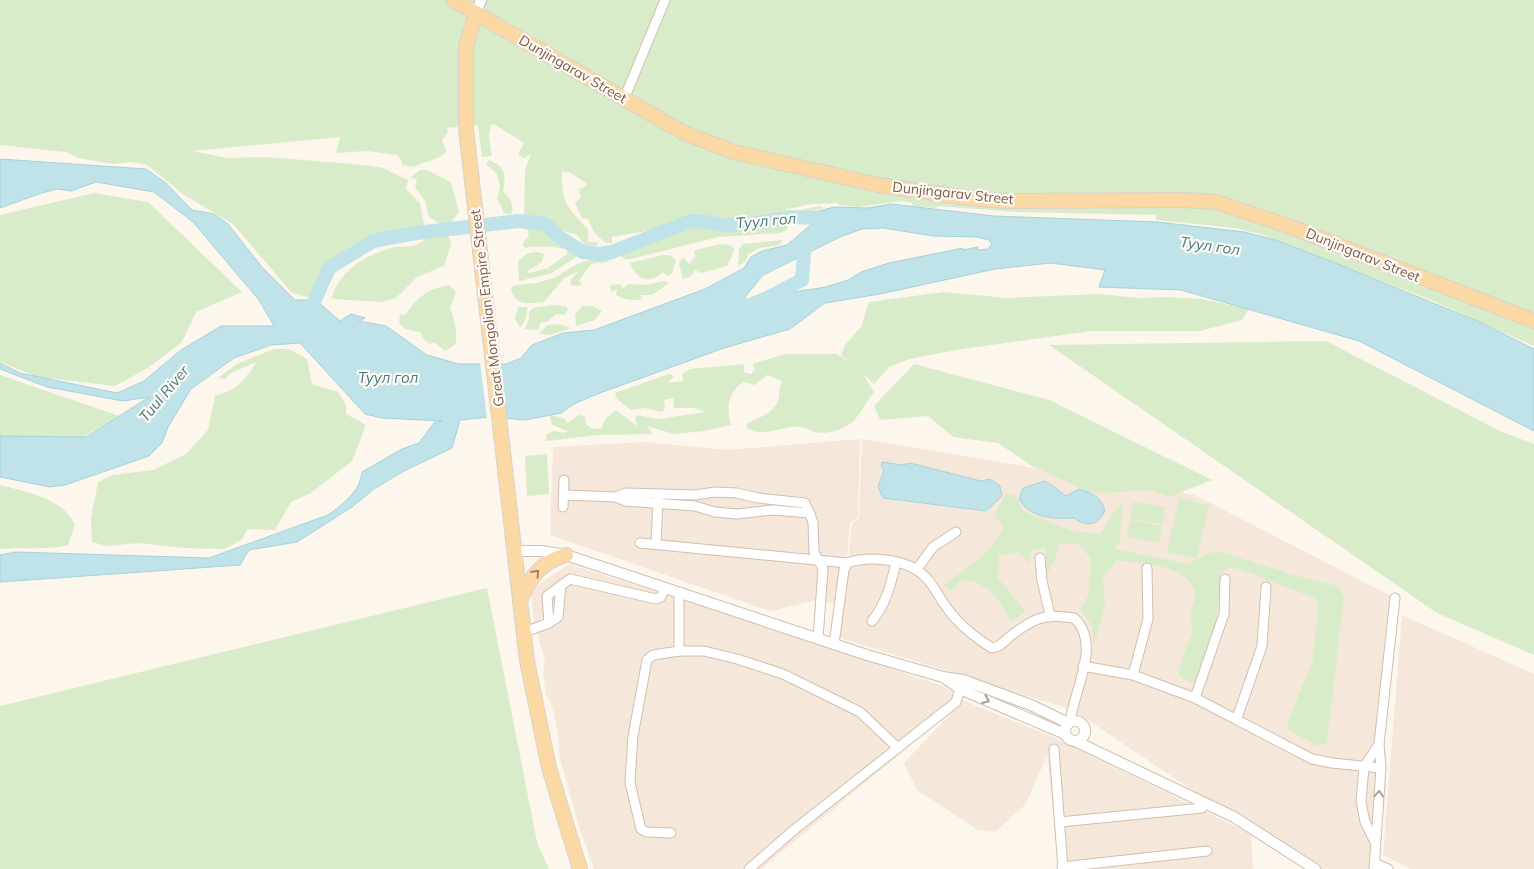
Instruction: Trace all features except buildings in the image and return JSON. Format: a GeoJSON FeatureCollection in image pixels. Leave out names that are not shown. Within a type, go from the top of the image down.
{"type":"FeatureCollection","features":[{"type":"Feature","properties":{"kind":"main road","name":"Dunjingarav Street"},"geometry":{"type":"LineString","coordinates":[[453,0],[684,133],[709,144],[756,157],[878,184],[941,195],[1004,201],[1183,200],[1216,202],[1297,229],[1534,321]]}},
{"type":"Feature","properties":{"kind":"main road","name":"Great Mongolian Empire Street"},"geometry":{"type":"LineString","coordinates":[[476,13],[466,46],[468,147],[506,470],[522,633],[549,768],[580,869]]}},
{"type":"Feature","properties":{"kind":"main road"},"geometry":{"type":"LineString","coordinates":[[519,604],[529,581],[538,570],[551,560],[566,555]]}},
{"type":"Feature","properties":{"kind":"street"},"geometry":{"type":"LineString","coordinates":[[476,13],[481,0]]}},
{"type":"Feature","properties":{"kind":"street"},"geometry":{"type":"LineString","coordinates":[[624,99],[664,0]]}},
{"type":"Feature","properties":{"kind":"street"},"geometry":{"type":"LineString","coordinates":[[563,507],[564,480]]}},
{"type":"Feature","properties":{"kind":"street"},"geometry":{"type":"LineString","coordinates":[[658,498],[716,492],[802,502],[810,513],[813,522],[814,552],[823,569],[818,639]]}},
{"type":"Feature","properties":{"kind":"street"},"geometry":{"type":"LineString","coordinates":[[564,495],[616,497],[626,493],[658,498],[715,512],[737,514],[772,510],[810,513]]}},
{"type":"Feature","properties":{"kind":"street"},"geometry":{"type":"LineString","coordinates":[[656,544],[658,498]]}},
{"type":"Feature","properties":{"kind":"street"},"geometry":{"type":"LineString","coordinates":[[917,569],[933,547],[956,532]]}},
{"type":"Feature","properties":{"kind":"street"},"geometry":{"type":"LineString","coordinates":[[640,543],[847,563],[860,559],[896,562],[917,569],[928,580],[955,618],[992,648],[1000,645],[1026,624],[1050,615],[1074,618],[1083,629],[1088,642],[1072,705],[1072,722],[1065,728],[1065,734]]}},
{"type":"Feature","properties":{"kind":"street"},"geometry":{"type":"LineString","coordinates":[[515,551],[541,551],[566,555],[818,639],[943,677],[963,680],[1084,725],[1085,735],[1099,754]]}},
{"type":"Feature","properties":{"kind":"street"},"geometry":{"type":"LineString","coordinates":[[1040,558],[1042,580],[1050,615]]}},
{"type":"Feature","properties":{"kind":"street"},"geometry":{"type":"LineString","coordinates":[[872,621],[884,603],[896,562]]}},
{"type":"Feature","properties":{"kind":"street"},"geometry":{"type":"LineString","coordinates":[[834,644],[844,570],[847,563]]}},
{"type":"Feature","properties":{"kind":"street"},"geometry":{"type":"LineString","coordinates":[[1132,675],[1148,619],[1147,568]]}},
{"type":"Feature","properties":{"kind":"street"},"geometry":{"type":"LineString","coordinates":[[549,623],[547,597],[561,585],[574,578],[656,599],[661,597],[665,588]]}},
{"type":"Feature","properties":{"kind":"street"},"geometry":{"type":"LineString","coordinates":[[1195,698],[1224,614],[1225,579]]}},
{"type":"Feature","properties":{"kind":"street"},"geometry":{"type":"LineString","coordinates":[[522,633],[549,623],[558,617],[561,585]]}},
{"type":"Feature","properties":{"kind":"street"},"geometry":{"type":"LineString","coordinates":[[1237,718],[1262,646],[1266,587]]}},
{"type":"Feature","properties":{"kind":"street"},"geometry":{"type":"LineString","coordinates":[[679,651],[680,593]]}},
{"type":"Feature","properties":{"kind":"street"},"geometry":{"type":"LineString","coordinates":[[1388,869],[1374,866],[1381,768],[1379,744],[1395,598]]}},
{"type":"Feature","properties":{"kind":"street"},"geometry":{"type":"LineString","coordinates":[[671,833],[646,832],[641,829],[630,783],[633,736],[647,660],[653,655],[679,651],[704,651],[737,659],[783,674],[860,712],[898,748]]}},
{"type":"Feature","properties":{"kind":"street"},"geometry":{"type":"LineString","coordinates":[[1083,666],[1132,675],[1195,698],[1237,718],[1312,759],[1381,768]]}},
{"type":"Feature","properties":{"kind":"street"},"geometry":{"type":"LineString","coordinates":[[943,677],[960,688],[1065,734],[1069,740],[1234,816],[1315,869]]}},
{"type":"Feature","properties":{"kind":"street"},"geometry":{"type":"LineString","coordinates":[[749,869],[795,829],[956,702],[960,688]]}},
{"type":"Feature","properties":{"kind":"street"},"geometry":{"type":"LineString","coordinates":[[1075,742],[1085,735]]}},
{"type":"Feature","properties":{"kind":"street"},"geometry":{"type":"LineString","coordinates":[[1375,842],[1365,822],[1361,802],[1364,767],[1379,744]]}},
{"type":"Feature","properties":{"kind":"street"},"geometry":{"type":"LineString","coordinates":[[1054,749],[1063,868],[1207,851]]}},
{"type":"Feature","properties":{"kind":"street"},"geometry":{"type":"LineString","coordinates":[[1060,822],[1202,808]]}},
{"type":"Feature","properties":{"kind":"shaded area"},"geometry":{"type":"Polygon","coordinates":[[[860,439],[858,517],[850,523],[843,604],[813,601],[770,611],[550,535],[553,447],[644,442],[727,450],[860,439]]]}},
{"type":"Feature","properties":{"kind":"shaded area"},"geometry":{"type":"Polygon","coordinates":[[[862,439],[1195,495],[1395,598],[1373,869],[1310,869],[1073,710],[840,638],[852,524],[859,518],[862,439]]]}},
{"type":"Feature","properties":{"kind":"shaded area"},"geometry":{"type":"Polygon","coordinates":[[[569,564],[765,626],[943,686],[964,701],[1051,736],[1251,834],[1253,869],[1060,869],[1047,756],[1025,805],[995,832],[978,830],[917,790],[904,763],[959,705],[761,869],[594,869],[579,827],[559,755],[559,740],[552,706],[546,694],[543,674],[545,663],[533,615],[531,590],[569,564]]]}},
{"type":"Feature","properties":{"kind":"shaded area"},"geometry":{"type":"Polygon","coordinates":[[[1402,615],[1534,674],[1534,869],[1411,869],[1383,855],[1402,615]]]}},
{"type":"Feature","properties":{"kind":"green space"},"geometry":{"type":"Polygon","coordinates":[[[0,0],[1534,0],[1534,346],[1431,300],[1260,234],[1235,228],[1156,220],[1157,215],[1016,212],[938,206],[935,208],[914,206],[910,202],[902,201],[858,207],[839,205],[838,203],[811,204],[784,210],[800,210],[820,206],[824,208],[793,216],[722,221],[695,218],[663,228],[612,237],[612,243],[605,243],[594,232],[588,219],[582,218],[575,203],[581,197],[579,189],[586,186],[586,183],[569,172],[562,172],[563,192],[567,204],[588,230],[588,242],[598,242],[597,246],[587,247],[576,234],[562,231],[540,219],[524,215],[525,170],[531,154],[524,158],[518,155],[524,143],[494,124],[491,125],[489,138],[492,156],[482,157],[478,125],[447,128],[448,132],[442,140],[447,151],[440,157],[414,167],[403,165],[398,155],[367,151],[336,153],[340,137],[192,151],[227,158],[267,157],[364,165],[383,168],[408,180],[406,189],[420,203],[424,224],[421,227],[375,235],[349,247],[321,270],[310,298],[292,293],[233,224],[184,195],[147,165],[132,162],[113,164],[79,158],[66,152],[0,145],[0,0]]]}},
{"type":"Feature","properties":{"kind":"green space"},"geometry":{"type":"Polygon","coordinates":[[[489,160],[499,165],[504,172],[503,192],[509,197],[513,208],[511,215],[504,213],[497,198],[500,188],[497,174],[486,164],[489,160]]]}},
{"type":"Feature","properties":{"kind":"green space"},"geometry":{"type":"Polygon","coordinates":[[[420,170],[427,170],[451,182],[459,212],[451,222],[439,223],[429,217],[425,201],[415,187],[417,180],[411,177],[420,170]]]}},
{"type":"Feature","properties":{"kind":"green space"},"geometry":{"type":"Polygon","coordinates":[[[94,193],[148,202],[242,292],[196,312],[182,342],[148,368],[115,386],[38,377],[0,362],[0,215],[94,193]]]}},
{"type":"Feature","properties":{"kind":"green space"},"geometry":{"type":"Polygon","coordinates":[[[691,225],[732,230],[756,226],[788,226],[787,230],[780,233],[718,237],[631,259],[624,259],[620,255],[664,239],[691,225]]]}},
{"type":"Feature","properties":{"kind":"green space"},"geometry":{"type":"Polygon","coordinates":[[[529,226],[540,228],[579,255],[550,274],[519,281],[518,262],[526,254],[536,252],[544,254],[542,262],[527,271],[529,273],[548,268],[567,254],[568,250],[547,247],[526,248],[522,245],[529,235],[527,229],[529,226]]]}},
{"type":"Feature","properties":{"kind":"green space"},"geometry":{"type":"Polygon","coordinates":[[[423,233],[444,233],[449,236],[451,244],[444,266],[417,277],[396,298],[382,302],[332,299],[340,281],[354,266],[381,251],[395,247],[417,245],[424,240],[418,236],[423,233]]]}},
{"type":"Feature","properties":{"kind":"green space"},"geometry":{"type":"Polygon","coordinates":[[[782,240],[780,245],[760,248],[748,254],[746,261],[738,266],[739,249],[743,244],[782,240]]]}},
{"type":"Feature","properties":{"kind":"green space"},"geometry":{"type":"Polygon","coordinates":[[[720,244],[730,245],[735,249],[727,266],[701,273],[695,270],[691,276],[683,279],[679,264],[683,257],[689,264],[696,256],[694,253],[696,250],[720,244]]]}},
{"type":"Feature","properties":{"kind":"green space"},"geometry":{"type":"Polygon","coordinates":[[[606,255],[612,258],[608,262],[591,264],[579,281],[582,284],[578,286],[570,285],[571,279],[579,271],[564,278],[544,302],[519,301],[513,294],[511,288],[515,285],[537,283],[556,277],[577,264],[606,255]]]}},
{"type":"Feature","properties":{"kind":"green space"},"geometry":{"type":"Polygon","coordinates":[[[670,255],[676,260],[672,274],[667,276],[663,272],[653,278],[644,279],[636,273],[630,263],[670,255]]]}},
{"type":"Feature","properties":{"kind":"green space"},"geometry":{"type":"Polygon","coordinates":[[[664,281],[669,283],[652,295],[641,295],[642,299],[639,300],[622,298],[616,295],[617,289],[612,292],[610,288],[611,285],[620,284],[623,289],[628,284],[645,285],[664,281]]]}},
{"type":"Feature","properties":{"kind":"green space"},"geometry":{"type":"Polygon","coordinates":[[[449,285],[456,292],[450,309],[455,326],[456,344],[445,351],[434,342],[430,344],[424,340],[420,332],[405,329],[399,322],[400,315],[406,314],[424,294],[435,288],[449,285]]]}},
{"type":"Feature","properties":{"kind":"green space"},"geometry":{"type":"Polygon","coordinates":[[[944,292],[1007,298],[1099,294],[1137,298],[1168,297],[1202,299],[1249,309],[1242,320],[1200,331],[1091,331],[962,349],[909,359],[889,367],[874,384],[863,374],[874,392],[858,416],[850,424],[842,429],[830,432],[814,432],[800,427],[766,432],[753,431],[747,428],[747,423],[772,410],[778,401],[782,381],[767,375],[755,385],[743,382],[734,391],[729,406],[731,425],[704,431],[674,434],[647,426],[653,434],[597,435],[546,441],[547,434],[554,431],[565,433],[568,431],[552,425],[549,415],[563,418],[568,423],[579,415],[585,416],[586,424],[591,428],[601,429],[605,419],[616,410],[637,426],[635,419],[637,415],[659,419],[705,412],[695,408],[674,408],[673,398],[664,400],[665,408],[662,412],[645,408],[631,410],[617,399],[615,393],[669,374],[674,376],[667,383],[683,381],[682,374],[690,369],[744,364],[744,372],[751,374],[755,369],[753,364],[785,354],[837,354],[850,363],[841,355],[845,345],[861,327],[869,302],[944,292]]]}},
{"type":"Feature","properties":{"kind":"green space"},"geometry":{"type":"Polygon","coordinates":[[[552,305],[565,306],[568,309],[565,315],[556,314],[547,322],[541,322],[538,330],[525,329],[529,319],[529,312],[533,308],[552,305]]]}},
{"type":"Feature","properties":{"kind":"green space"},"geometry":{"type":"Polygon","coordinates":[[[582,306],[593,306],[602,311],[595,320],[576,326],[575,315],[582,306]]]}},
{"type":"Feature","properties":{"kind":"green space"},"geometry":{"type":"Polygon","coordinates":[[[518,307],[527,307],[526,318],[520,328],[515,318],[518,307]]]}},
{"type":"Feature","properties":{"kind":"green space"},"geometry":{"type":"Polygon","coordinates":[[[559,324],[571,328],[551,335],[538,334],[548,325],[559,324]]]}},
{"type":"Feature","properties":{"kind":"green space"},"geometry":{"type":"Polygon","coordinates":[[[1326,341],[1502,432],[1534,444],[1534,655],[1437,613],[1049,345],[1326,341]]]}},
{"type":"Feature","properties":{"kind":"green space"},"geometry":{"type":"Polygon","coordinates":[[[274,349],[289,349],[307,359],[312,384],[338,392],[346,405],[346,414],[366,425],[352,461],[311,493],[291,502],[275,530],[248,529],[241,540],[225,549],[184,548],[138,543],[107,546],[92,542],[91,518],[98,482],[112,475],[153,470],[186,454],[208,430],[215,396],[229,391],[240,384],[256,362],[231,373],[224,380],[219,377],[237,364],[274,349]]]}},
{"type":"Feature","properties":{"kind":"green space"},"geometry":{"type":"Polygon","coordinates":[[[914,364],[1049,400],[1212,480],[1169,497],[1151,490],[1103,493],[1087,491],[1032,466],[998,443],[953,437],[928,416],[880,420],[874,406],[914,364]]]}},
{"type":"Feature","properties":{"kind":"green space"},"geometry":{"type":"Polygon","coordinates":[[[0,375],[119,416],[71,444],[0,451],[0,375]]]}},
{"type":"Feature","properties":{"kind":"green space"},"geometry":{"type":"Polygon","coordinates":[[[547,454],[549,494],[527,496],[525,456],[547,454]]]}},
{"type":"Feature","properties":{"kind":"green space"},"geometry":{"type":"Polygon","coordinates":[[[0,485],[43,498],[62,508],[75,525],[68,545],[61,547],[0,549],[0,485]]]}},
{"type":"Feature","properties":{"kind":"green space"},"geometry":{"type":"Polygon","coordinates":[[[1006,493],[1015,495],[1024,512],[1072,531],[1101,534],[1113,512],[1123,503],[1120,541],[1115,549],[1189,564],[1207,553],[1222,552],[1293,575],[1338,586],[1344,597],[1327,743],[1317,746],[1289,730],[1288,722],[1313,659],[1318,609],[1316,598],[1231,567],[1220,573],[1217,615],[1198,683],[1189,682],[1178,675],[1191,635],[1191,612],[1195,594],[1192,584],[1174,571],[1150,564],[1116,561],[1103,577],[1105,606],[1094,645],[1092,626],[1080,609],[1088,596],[1091,559],[1079,544],[1059,544],[1055,559],[1047,574],[1046,549],[1031,549],[1029,563],[1018,552],[999,556],[998,578],[1026,612],[1011,621],[991,592],[979,584],[960,580],[952,591],[944,585],[978,559],[999,536],[1004,527],[994,516],[1006,493]]]}},
{"type":"Feature","properties":{"kind":"green space"},"geometry":{"type":"Polygon","coordinates":[[[1179,498],[1209,505],[1197,558],[1167,552],[1179,498]]]}},
{"type":"Feature","properties":{"kind":"green space"},"geometry":{"type":"Polygon","coordinates":[[[1133,502],[1165,507],[1163,524],[1130,519],[1133,502]]]}},
{"type":"Feature","properties":{"kind":"green space"},"geometry":{"type":"Polygon","coordinates":[[[1130,520],[1162,526],[1159,543],[1127,537],[1130,520]]]}},
{"type":"Feature","properties":{"kind":"green space"},"geometry":{"type":"Polygon","coordinates":[[[487,588],[537,842],[549,869],[0,869],[0,706],[487,588]]]}},
{"type":"Feature","properties":{"kind":"water","name":"Туул гол"},"geometry":{"type":"Polygon","coordinates":[[[0,159],[146,169],[166,183],[192,210],[214,214],[228,224],[262,267],[295,300],[316,300],[340,321],[351,314],[365,318],[359,321],[386,326],[427,355],[459,364],[506,364],[521,358],[532,345],[563,333],[594,330],[705,289],[744,268],[751,257],[762,251],[787,245],[814,222],[807,220],[804,215],[834,207],[868,208],[891,204],[994,216],[1157,222],[1245,232],[1278,241],[1333,262],[1482,323],[1534,349],[1534,431],[1359,341],[1181,290],[1099,287],[1105,270],[1051,263],[995,269],[880,294],[825,303],[790,329],[724,348],[600,393],[576,403],[561,413],[525,420],[490,417],[460,420],[452,448],[402,472],[297,542],[249,550],[240,565],[0,582],[0,555],[16,552],[209,558],[328,515],[345,502],[358,486],[362,472],[402,449],[419,443],[434,423],[442,421],[382,418],[365,414],[300,343],[271,345],[234,358],[191,389],[168,427],[162,443],[149,456],[65,485],[50,487],[0,477],[0,436],[86,437],[149,397],[123,401],[47,387],[0,369],[0,363],[20,373],[117,393],[144,381],[181,350],[221,326],[274,326],[259,300],[193,222],[154,192],[96,182],[71,191],[57,189],[42,193],[0,208],[0,159]],[[883,228],[862,229],[840,237],[763,275],[745,297],[751,308],[787,293],[826,287],[848,280],[861,272],[889,263],[963,248],[963,250],[978,247],[977,250],[988,249],[992,244],[989,240],[977,237],[933,236],[883,228]]]}},
{"type":"Feature","properties":{"kind":"water"},"geometry":{"type":"Polygon","coordinates":[[[882,462],[902,465],[910,463],[981,481],[990,479],[1000,486],[1002,496],[986,511],[883,498],[878,487],[884,470],[881,465],[882,462]]]}},
{"type":"Feature","properties":{"kind":"water"},"geometry":{"type":"Polygon","coordinates":[[[1044,481],[1066,496],[1079,489],[1092,494],[1098,499],[1105,510],[1096,522],[1088,524],[1074,518],[1051,518],[1036,514],[1024,506],[1019,499],[1023,488],[1044,481]]]}},
{"type":"Feature","properties":{"kind":"pier"},"geometry":{"type":"Polygon","coordinates":[[[480,362],[498,362],[506,420],[487,419],[480,362]]]}},
{"type":"Feature","properties":{"kind":"waterway","name":"Туул гол"},"geometry":{"type":"LineString","coordinates":[[304,314],[312,307],[329,268],[373,241],[416,233],[519,221],[545,224],[559,237],[583,252],[598,254],[612,252],[691,221],[734,225],[798,217],[823,220]]}},
{"type":"Feature","properties":{"kind":"waterway","name":"Туул гол"},"geometry":{"type":"LineString","coordinates":[[733,312],[767,298],[802,280],[805,241],[810,238]]}},
{"type":"Feature","properties":{"kind":"water label","name":"Tuul River"},"geometry":{"type":"Point","coordinates":[164,394]}}]}
